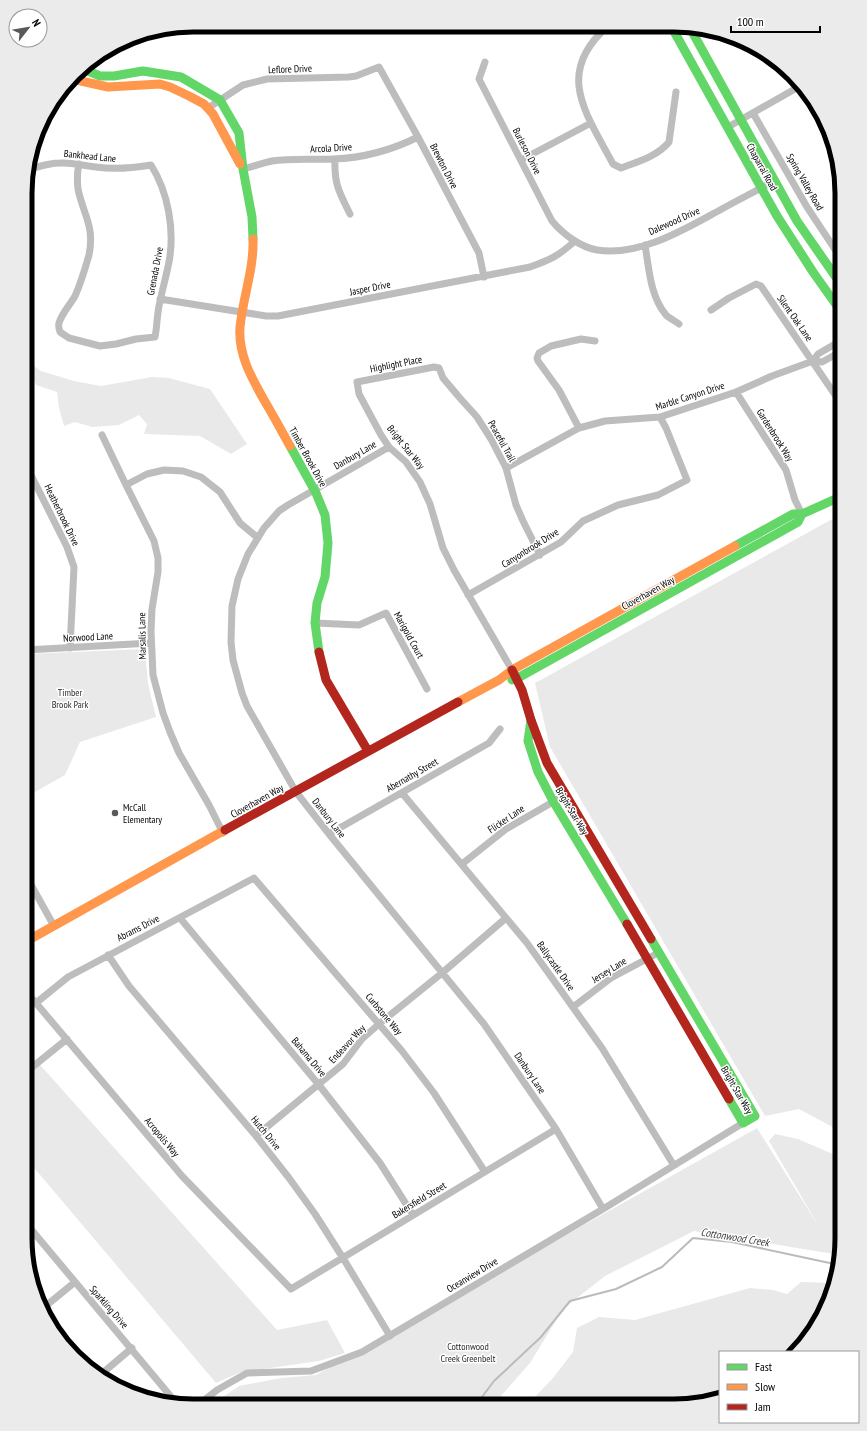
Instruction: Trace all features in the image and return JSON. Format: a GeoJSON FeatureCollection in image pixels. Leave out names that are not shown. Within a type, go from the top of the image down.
{"type":"FeatureCollection","features":[{"type":"Feature","properties":{"kind":"street"},"geometry":{"type":"LineString","coordinates":[[601,32],[588,47],[579,68],[578,88],[587,116],[613,164],[621,168],[644,159],[665,147],[669,142],[676,92]]}},
{"type":"Feature","properties":{"kind":"street","name":"Chaparral Road"},"geometry":{"type":"LineString","coordinates":[[674,32],[795,244],[835,303]]}},
{"type":"Feature","properties":{"kind":"street","name":"Chaparral Road"},"geometry":{"type":"LineString","coordinates":[[693,33],[797,221],[835,276]]}},
{"type":"Feature","properties":{"kind":"street","name":"Burleson Drive"},"geometry":{"type":"LineString","coordinates":[[485,62],[479,79],[552,220],[560,230],[575,240]]}},
{"type":"Feature","properties":{"kind":"street","name":"Leflore Drive"},"geometry":{"type":"LineString","coordinates":[[208,108],[243,85],[267,79],[349,77],[379,68]]}},
{"type":"Feature","properties":{"kind":"street","name":"Brewton Drive"},"geometry":{"type":"LineString","coordinates":[[379,68],[418,137],[478,253],[484,277]]}},
{"type":"Feature","properties":{"kind":"street","name":"Timber Brook Drive"},"geometry":{"type":"LineString","coordinates":[[88,71],[100,76],[114,76],[143,71],[181,77],[220,100],[239,133],[243,169],[252,217],[253,242],[251,270],[242,312],[240,343],[252,378],[315,490],[325,515],[328,543],[325,577],[317,603],[315,623],[320,660],[326,680],[368,751]]}},
{"type":"Feature","properties":{"kind":"street","name":"Timber Brook Drive"},"geometry":{"type":"LineString","coordinates":[[79,79],[106,87],[123,87],[138,84],[161,84],[179,90],[199,101],[208,108],[214,116],[243,169]]}},
{"type":"Feature","properties":{"kind":"street"},"geometry":{"type":"LineString","coordinates":[[728,127],[797,89]]}},
{"type":"Feature","properties":{"kind":"street","name":"Spring Valley Road"},"geometry":{"type":"LineString","coordinates":[[754,113],[807,207],[835,249]]}},
{"type":"Feature","properties":{"kind":"street"},"geometry":{"type":"LineString","coordinates":[[521,160],[591,123]]}},
{"type":"Feature","properties":{"kind":"street","name":"Arcola Drive"},"geometry":{"type":"LineString","coordinates":[[243,169],[272,161],[292,159],[335,159],[371,155],[418,137]]}},
{"type":"Feature","properties":{"kind":"street"},"geometry":{"type":"LineString","coordinates":[[335,159],[337,186],[350,214]]}},
{"type":"Feature","properties":{"kind":"street","name":"Bankhead Lane"},"geometry":{"type":"LineString","coordinates":[[34,168],[54,163],[79,164],[96,168],[115,169],[151,165]]}},
{"type":"Feature","properties":{"kind":"street","name":"Grenada Drive"},"geometry":{"type":"LineString","coordinates":[[79,164],[77,177],[78,188],[89,223],[89,254],[75,296],[59,322],[58,328],[60,332],[69,338],[100,346],[155,337],[160,299],[169,261],[170,224],[164,192],[151,165]]}},
{"type":"Feature","properties":{"kind":"street","name":"Dalewood Drive"},"geometry":{"type":"LineString","coordinates":[[575,240],[596,250],[612,251],[645,245],[693,225],[774,181]]}},
{"type":"Feature","properties":{"kind":"street","name":"Jasper Drive"},"geometry":{"type":"LineString","coordinates":[[160,299],[266,316],[278,316],[530,267],[559,255],[575,240]]}},
{"type":"Feature","properties":{"kind":"street"},"geometry":{"type":"LineString","coordinates":[[645,245],[652,283],[657,300],[666,315],[679,324]]}},
{"type":"Feature","properties":{"kind":"street","name":"Silent Oak Lane"},"geometry":{"type":"LineString","coordinates":[[711,310],[729,298],[756,284],[761,286],[835,394]]}},
{"type":"Feature","properties":{"kind":"street"},"geometry":{"type":"LineString","coordinates":[[579,428],[560,390],[538,361],[538,355],[544,349],[566,342],[581,339],[596,342]]}},
{"type":"Feature","properties":{"kind":"street","name":"Marble Canyon Drive"},"geometry":{"type":"LineString","coordinates":[[506,468],[579,428],[605,421],[660,417],[736,392],[813,360],[818,354],[835,344]]}},
{"type":"Feature","properties":{"kind":"street","name":"Marble Canyon Drive"},"geometry":{"type":"LineString","coordinates":[[813,360],[822,362],[835,355]]}},
{"type":"Feature","properties":{"kind":"street","name":"Highlight Place"},"geometry":{"type":"LineString","coordinates":[[357,382],[434,367],[439,368]]}},
{"type":"Feature","properties":{"kind":"street","name":"Peaceful Trail"},"geometry":{"type":"LineString","coordinates":[[439,368],[443,378],[477,417],[506,468],[522,521],[540,555]]}},
{"type":"Feature","properties":{"kind":"street","name":"Bright Star Way"},"geometry":{"type":"LineString","coordinates":[[357,382],[359,394],[389,447],[406,462],[420,482],[430,504],[443,548],[522,690],[531,720],[547,763],[755,1116],[743,1123],[648,958],[553,801],[538,772],[528,741],[531,720]]}},
{"type":"Feature","properties":{"kind":"street","name":"Gardenbrook Way"},"geometry":{"type":"LineString","coordinates":[[736,392],[786,470],[795,500],[802,514]]}},
{"type":"Feature","properties":{"kind":"street","name":"Canyonbrook Drive"},"geometry":{"type":"LineString","coordinates":[[468,595],[561,542],[583,521],[618,505],[658,496],[688,480],[660,417]]}},
{"type":"Feature","properties":{"kind":"street","name":"Marsalis Lane"},"geometry":{"type":"LineString","coordinates":[[102,435],[144,520],[156,549],[158,572],[152,609],[151,643],[154,675],[163,713],[179,753],[223,832]]}},
{"type":"Feature","properties":{"kind":"street","name":"Danbury Lane"},"geometry":{"type":"LineString","coordinates":[[389,447],[279,511],[264,528],[248,554],[238,579],[232,604],[231,642],[233,660],[242,692],[248,706],[296,792],[484,1024],[556,1129],[602,1209]]}},
{"type":"Feature","properties":{"kind":"street"},"geometry":{"type":"LineString","coordinates":[[126,485],[147,474],[164,470],[183,471],[201,477],[220,492],[240,523],[258,538]]}},
{"type":"Feature","properties":{"kind":"street","name":"Heatherbrook Drive"},"geometry":{"type":"LineString","coordinates":[[32,476],[67,547],[74,567],[70,648]]}},
{"type":"Feature","properties":{"kind":"street","name":"Cloverhaven Way"},"geometry":{"type":"LineString","coordinates":[[32,938],[498,680],[512,670],[793,514],[802,514],[835,499]]}},
{"type":"Feature","properties":{"kind":"street","name":"Cloverhaven Way"},"geometry":{"type":"LineString","coordinates":[[498,680],[516,679],[798,522],[802,514]]}},
{"type":"Feature","properties":{"kind":"street","name":"Marigold Court"},"geometry":{"type":"LineString","coordinates":[[315,623],[359,625],[386,613],[427,689]]}},
{"type":"Feature","properties":{"kind":"street","name":"Norwood Lane"},"geometry":{"type":"LineString","coordinates":[[32,650],[151,643]]}},
{"type":"Feature","properties":{"kind":"street","name":"Abernathy Street"},"geometry":{"type":"LineString","coordinates":[[329,834],[489,743],[500,729]]}},
{"type":"Feature","properties":{"kind":"street","name":"Ballycastle Drive"},"geometry":{"type":"LineString","coordinates":[[402,792],[527,943],[602,1048],[673,1164]]}},
{"type":"Feature","properties":{"kind":"street","name":"Flicker Lane"},"geometry":{"type":"LineString","coordinates":[[462,864],[506,829],[565,795]]}},
{"type":"Feature","properties":{"kind":"street","name":"Abrams Drive"},"geometry":{"type":"LineString","coordinates":[[36,1003],[68,977],[254,878]]}},
{"type":"Feature","properties":{"kind":"street","name":"Curbstone Way"},"geometry":{"type":"LineString","coordinates":[[254,878],[379,1024],[434,1093],[485,1172]]}},
{"type":"Feature","properties":{"kind":"street"},"geometry":{"type":"LineString","coordinates":[[32,891],[54,926]]}},
{"type":"Feature","properties":{"kind":"street","name":"Bahama Drive"},"geometry":{"type":"LineString","coordinates":[[180,918],[318,1085],[380,1163],[413,1215]]}},
{"type":"Feature","properties":{"kind":"street","name":"Endeavor Way"},"geometry":{"type":"LineString","coordinates":[[256,1136],[343,1064],[362,1039],[379,1024],[442,973],[506,918]]}},
{"type":"Feature","properties":{"kind":"street","name":"Jersey Lane"},"geometry":{"type":"LineString","coordinates":[[573,1007],[611,978],[658,952]]}},
{"type":"Feature","properties":{"kind":"street","name":"Hutch Drive"},"geometry":{"type":"LineString","coordinates":[[108,955],[129,986],[256,1136],[315,1214],[390,1336]]}},
{"type":"Feature","properties":{"kind":"street","name":"Acropolis Way"},"geometry":{"type":"LineString","coordinates":[[32,998],[182,1176],[291,1289]]}},
{"type":"Feature","properties":{"kind":"street"},"geometry":{"type":"LineString","coordinates":[[32,1068],[67,1040]]}},
{"type":"Feature","properties":{"kind":"street","name":"Oceanview Drive"},"geometry":{"type":"LineString","coordinates":[[206,1399],[217,1390],[247,1373],[311,1371],[362,1352],[743,1123]]}},
{"type":"Feature","properties":{"kind":"street","name":"Bakersfield Street"},"geometry":{"type":"LineString","coordinates":[[291,1289],[556,1129]]}},
{"type":"Feature","properties":{"kind":"street","name":"Sparkling Drive"},"geometry":{"type":"LineString","coordinates":[[32,1230],[172,1398]]}},
{"type":"Feature","properties":{"kind":"street"},"geometry":{"type":"LineString","coordinates":[[47,1306],[75,1282]]}},
{"type":"Feature","properties":{"kind":"street"},"geometry":{"type":"LineString","coordinates":[[103,1372],[132,1348]]}},
{"type":"Feature","properties":{"kind":"green space"},"geometry":{"type":"Polygon","coordinates":[[[32,364],[41,371],[74,381],[101,386],[152,377],[169,378],[210,389],[247,444],[231,454],[200,436],[144,434],[147,424],[139,415],[119,425],[92,427],[75,422],[64,426],[59,408],[57,392],[36,385],[32,375],[32,364]]]}},
{"type":"Feature","properties":{"kind":"green space"},"geometry":{"type":"Polygon","coordinates":[[[835,518],[835,1128],[799,1109],[765,1116],[550,747],[535,683],[835,518]]]}},
{"type":"Feature","properties":{"kind":"green space","name":"Timber Brook Park"},"geometry":{"type":"Polygon","coordinates":[[[145,649],[148,684],[156,717],[80,742],[65,775],[32,794],[32,654],[145,649]]]}},
{"type":"Feature","properties":{"kind":"green space"},"geometry":{"type":"Polygon","coordinates":[[[32,1056],[277,1330],[327,1320],[345,1353],[319,1361],[241,1372],[216,1383],[32,1165],[32,1056]]]}},
{"type":"Feature","properties":{"kind":"green space","name":"Cottonwood Creek Greenbelt"},"geometry":{"type":"Polygon","coordinates":[[[757,1128],[821,1230],[769,1141],[775,1134],[798,1139],[835,1155],[834,1254],[694,1231],[605,1276],[563,1309],[530,1363],[498,1399],[220,1399],[239,1386],[281,1378],[316,1375],[757,1128]]]}},
{"type":"Feature","properties":{"kind":"green space"},"geometry":{"type":"Polygon","coordinates":[[[801,1282],[829,1283],[823,1300],[808,1328],[789,1351],[719,1351],[719,1393],[685,1399],[533,1399],[553,1378],[573,1352],[577,1328],[599,1317],[635,1320],[750,1288],[773,1290],[787,1294],[801,1282]]]}},
{"type":"Feature","properties":{"kind":"waterway","name":"Cottonwood Creek"},"geometry":{"type":"LineString","coordinates":[[480,1399],[494,1381],[541,1337],[570,1301],[616,1289],[662,1267],[693,1238],[732,1242],[833,1264]]}},
{"type":"Feature","properties":{"kind":"traffic: fast"},"geometry":{"type":"LineString","coordinates":[[674,32],[777,216],[835,303]]}},
{"type":"Feature","properties":{"kind":"traffic: fast"},"geometry":{"type":"LineString","coordinates":[[693,33],[797,221],[835,276]]}},
{"type":"Feature","properties":{"kind":"traffic: fast"},"geometry":{"type":"LineString","coordinates":[[88,71],[100,76],[114,76],[143,71],[181,77],[220,100],[239,133],[243,169],[252,217],[253,239]]}},
{"type":"Feature","properties":{"kind":"traffic: fast"},"geometry":{"type":"LineString","coordinates":[[290,446],[316,493],[325,515],[328,543],[325,577],[317,603],[315,623],[319,652]]}},
{"type":"Feature","properties":{"kind":"traffic: fast"},"geometry":{"type":"LineString","coordinates":[[735,546],[793,514],[802,514],[835,499]]}},
{"type":"Feature","properties":{"kind":"traffic: fast"},"geometry":{"type":"LineString","coordinates":[[512,680],[798,522],[802,514]]}},
{"type":"Feature","properties":{"kind":"traffic: fast"},"geometry":{"type":"LineString","coordinates":[[531,720],[528,741],[538,772],[553,801],[627,924]]}},
{"type":"Feature","properties":{"kind":"traffic: fast"},"geometry":{"type":"LineString","coordinates":[[651,939],[755,1116],[743,1123],[729,1099]]}},
{"type":"Feature","properties":{"kind":"traffic: slow"},"geometry":{"type":"LineString","coordinates":[[78,80],[108,87],[160,84],[189,96],[204,104],[213,114],[240,164]]}},
{"type":"Feature","properties":{"kind":"traffic: slow"},"geometry":{"type":"LineString","coordinates":[[253,239],[252,261],[240,327],[241,347],[250,374],[290,446]]}},
{"type":"Feature","properties":{"kind":"traffic: slow"},"geometry":{"type":"LineString","coordinates":[[458,702],[499,680],[512,670],[735,546]]}},
{"type":"Feature","properties":{"kind":"traffic: slow"},"geometry":{"type":"LineString","coordinates":[[32,938],[225,830]]}},
{"type":"Feature","properties":{"kind":"traffic: jam"},"geometry":{"type":"LineString","coordinates":[[319,652],[326,680],[368,751]]}},
{"type":"Feature","properties":{"kind":"traffic: jam"},"geometry":{"type":"LineString","coordinates":[[512,670],[522,690],[531,720],[547,763],[651,939]]}},
{"type":"Feature","properties":{"kind":"traffic: jam"},"geometry":{"type":"LineString","coordinates":[[225,830],[458,702]]}},
{"type":"Feature","properties":{"kind":"traffic: jam"},"geometry":{"type":"LineString","coordinates":[[627,924],[729,1099]]}},
{"type":"Feature","properties":{"kind":"place","name":"McCall Elementary"},"geometry":{"type":"Point","coordinates":[115,813]}}]}
